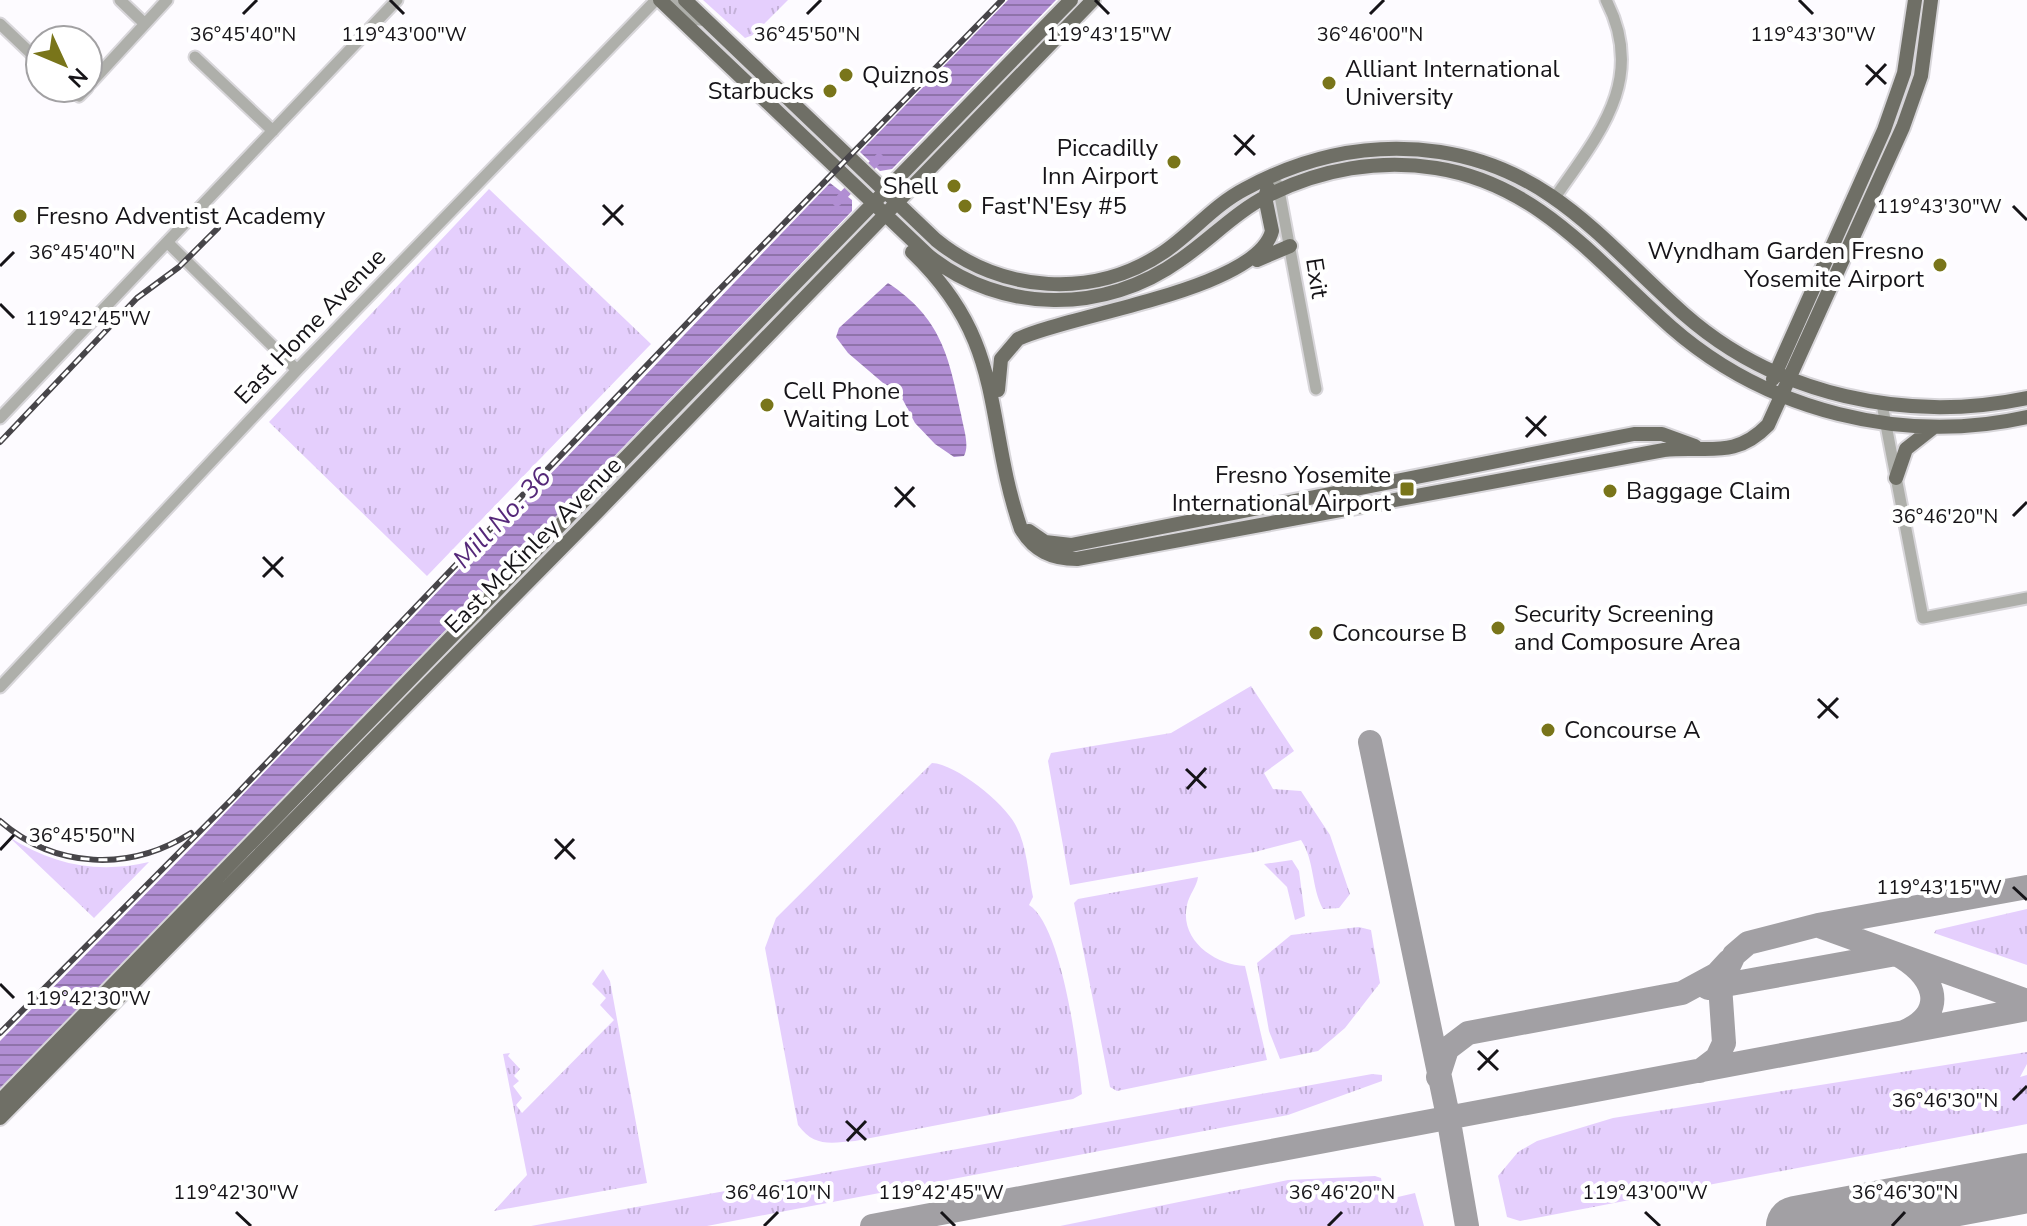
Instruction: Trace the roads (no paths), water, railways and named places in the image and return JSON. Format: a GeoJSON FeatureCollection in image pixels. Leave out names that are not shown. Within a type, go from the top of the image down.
{"type":"FeatureCollection","features":[{"type":"Feature","properties":{"kind":"main road"},"geometry":{"type":"LineString","coordinates":[[658,0],[929,256],[958,276],[1008,295],[1060,301],[1113,293],[1148,280],[1182,259],[1230,218],[1265,197],[1324,173],[1367,166],[1407,165],[1474,170],[1542,199],[1556,196]]}},
{"type":"Feature","properties":{"kind":"main road"},"geometry":{"type":"LineString","coordinates":[[685,0],[945,247],[975,266],[1024,282],[1073,284],[1122,273],[1152,259],[1235,195],[1310,161],[1352,151],[1421,150],[1497,167],[1556,196],[1696,324],[1776,373],[1830,393],[1882,404],[1955,408],[2027,398]]}},
{"type":"Feature","properties":{"kind":"main road","name":"East McKinley Avenue"},"geometry":{"type":"LineString","coordinates":[[0,1118],[273,829],[408,679],[1071,0]]}},
{"type":"Feature","properties":{"kind":"main road"},"geometry":{"type":"LineString","coordinates":[[1062,32],[1064,21],[1082,0]]}},
{"type":"Feature","properties":{"kind":"main road","name":"East McKinley Avenue"},"geometry":{"type":"LineString","coordinates":[[0,1101],[273,829],[330,784],[1093,0]]}},
{"type":"Feature","properties":{"kind":"main road"},"geometry":{"type":"LineString","coordinates":[[1769,389],[1882,135],[1904,73],[1915,0]]}},
{"type":"Feature","properties":{"kind":"main road"},"geometry":{"type":"LineString","coordinates":[[884,215],[891,233],[940,282],[968,323],[978,344],[996,411],[1015,511],[1026,539],[1035,548],[1066,559],[1664,450],[1740,447],[1768,425],[1898,141],[1921,76],[1931,0]]}},
{"type":"Feature","properties":{"kind":"main road"},"geometry":{"type":"LineString","coordinates":[[1449,170],[1501,187],[1547,213],[1682,336],[1727,368],[1783,395],[1826,411],[1886,423],[1934,427],[2027,417]]}},
{"type":"Feature","properties":{"kind":"main road"},"geometry":{"type":"LineString","coordinates":[[1230,271],[1258,254],[1270,239],[1272,221],[1265,197],[1272,176]]}},
{"type":"Feature","properties":{"kind":"main road"},"geometry":{"type":"LineString","coordinates":[[996,411],[999,365],[1005,351],[1018,339],[1154,299],[1290,246]]}},
{"type":"Feature","properties":{"kind":"main road"},"geometry":{"type":"LineString","coordinates":[[1896,478],[1906,449],[1934,427]]}},
{"type":"Feature","properties":{"kind":"main road"},"geometry":{"type":"LineString","coordinates":[[1015,511],[1035,537],[1045,542],[1071,545],[1634,434],[1662,434],[1702,449]]}},
{"type":"Feature","properties":{"kind":"main road"},"geometry":{"type":"LineString","coordinates":[[1307,497],[1310,515]]}},
{"type":"Feature","properties":{"kind":"main road"},"geometry":{"type":"LineString","coordinates":[[430,681],[432,669],[466,632],[492,593]]}},
{"type":"Feature","properties":{"kind":"main road"},"geometry":{"type":"LineString","coordinates":[[330,784],[363,740],[408,695],[412,687],[408,679]]}},
{"type":"Feature","properties":{"kind":"street"},"geometry":{"type":"LineString","coordinates":[[120,0],[145,24]]}},
{"type":"Feature","properties":{"kind":"street"},"geometry":{"type":"LineString","coordinates":[[104,69],[167,0]]}},
{"type":"Feature","properties":{"kind":"street"},"geometry":{"type":"LineString","coordinates":[[0,418],[397,0]]}},
{"type":"Feature","properties":{"kind":"street","name":"East Home Avenue"},"geometry":{"type":"LineString","coordinates":[[0,687],[297,370],[658,0]]}},
{"type":"Feature","properties":{"kind":"street"},"geometry":{"type":"LineString","coordinates":[[673,0],[693,19],[707,21]]}},
{"type":"Feature","properties":{"kind":"street"},"geometry":{"type":"LineString","coordinates":[[1556,196],[1599,136],[1616,98],[1621,74],[1620,41],[1606,0]]}},
{"type":"Feature","properties":{"kind":"street"},"geometry":{"type":"LineString","coordinates":[[0,24],[24,47]]}},
{"type":"Feature","properties":{"kind":"street"},"geometry":{"type":"LineString","coordinates":[[195,57],[273,131]]}},
{"type":"Feature","properties":{"kind":"street"},"geometry":{"type":"LineString","coordinates":[[1882,135],[1898,141]]}},
{"type":"Feature","properties":{"kind":"street","name":"Exit"},"geometry":{"type":"LineString","coordinates":[[1272,176],[1280,190],[1316,389]]}},
{"type":"Feature","properties":{"kind":"street"},"geometry":{"type":"LineString","coordinates":[[167,242],[297,370]]}},
{"type":"Feature","properties":{"kind":"street"},"geometry":{"type":"LineString","coordinates":[[1882,404],[1923,618],[2027,598]]}},
{"type":"Feature","properties":{"kind":"waterway","name":"Mill No. 36"},"geometry":{"type":"LineString","coordinates":[[837,202],[879,158]]}},
{"type":"Feature","properties":{"kind":"railway"},"geometry":{"type":"LineString","coordinates":[[0,1033],[231,800],[716,293],[1002,0]]}},
{"type":"Feature","properties":{"kind":"railway"},"geometry":{"type":"LineString","coordinates":[[0,442],[137,298],[179,267],[218,228]]}},
{"type":"Feature","properties":{"kind":"railway"},"geometry":{"type":"LineString","coordinates":[[0,821],[44,849],[93,860],[143,854],[168,846],[191,833]]}},
{"type":"Feature","properties":{"kind":"place","name":"Quiznos"},"geometry":{"type":"Point","coordinates":[846,75]}},
{"type":"Feature","properties":{"kind":"place","name":"Alliant International University"},"geometry":{"type":"Point","coordinates":[1329,83]}},
{"type":"Feature","properties":{"kind":"place","name":"Starbucks"},"geometry":{"type":"Point","coordinates":[830,91]}},
{"type":"Feature","properties":{"kind":"place","name":"Piccadilly Inn Airport"},"geometry":{"type":"Point","coordinates":[1174,162]}},
{"type":"Feature","properties":{"kind":"place","name":"Shell"},"geometry":{"type":"Point","coordinates":[954,186]}},
{"type":"Feature","properties":{"kind":"place","name":"Fast'N'Esy #5"},"geometry":{"type":"Point","coordinates":[965,206]}},
{"type":"Feature","properties":{"kind":"place","name":"Fresno Adventist Academy"},"geometry":{"type":"Point","coordinates":[20,216]}},
{"type":"Feature","properties":{"kind":"place","name":"Wyndham Garden Fresno Yosemite Airport"},"geometry":{"type":"Point","coordinates":[1940,265]}},
{"type":"Feature","properties":{"kind":"place","name":"Cell Phone Waiting Lot"},"geometry":{"type":"Point","coordinates":[767,405]}},
{"type":"Feature","properties":{"kind":"place","name":"Fresno Yosemite International Airport"},"geometry":{"type":"Point","coordinates":[1407,489]}},
{"type":"Feature","properties":{"kind":"place","name":"Baggage Claim"},"geometry":{"type":"Point","coordinates":[1610,491]}},
{"type":"Feature","properties":{"kind":"place","name":"Security Screening and Composure Area"},"geometry":{"type":"Point","coordinates":[1498,628]}},
{"type":"Feature","properties":{"kind":"place","name":"Concourse B"},"geometry":{"type":"Point","coordinates":[1316,633]}},
{"type":"Feature","properties":{"kind":"place","name":"Concourse A"},"geometry":{"type":"Point","coordinates":[1548,730]}}]}
